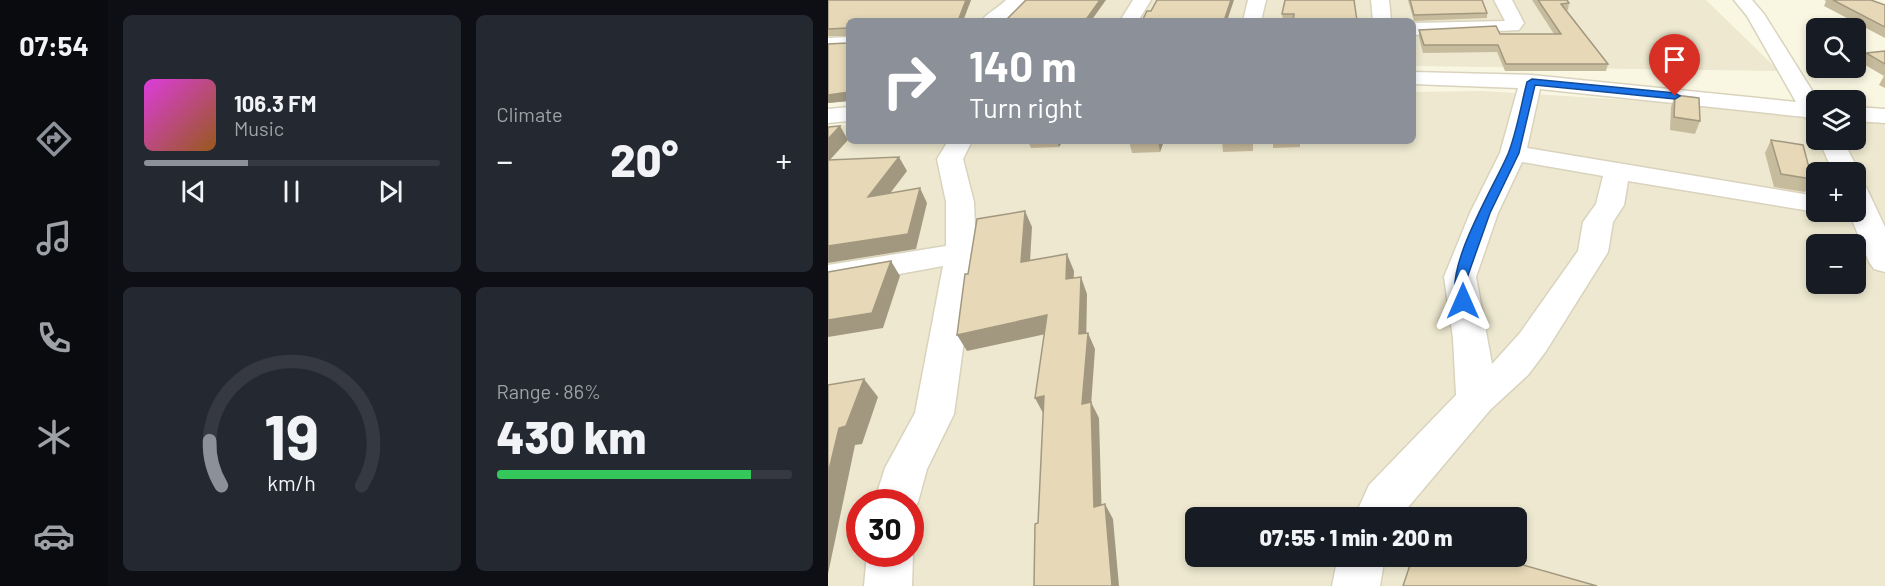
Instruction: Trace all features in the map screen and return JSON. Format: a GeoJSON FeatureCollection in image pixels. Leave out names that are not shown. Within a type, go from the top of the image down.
{"type":"FeatureCollection","features":[{"type":"Feature","properties":{"kind":"street"},"geometry":{"type":"LineString","coordinates":[[997,18],[1016,0]]}},
{"type":"Feature","properties":{"kind":"street"},"geometry":{"type":"LineString","coordinates":[[1131,18],[1142,0]]}},
{"type":"Feature","properties":{"kind":"street"},"geometry":{"type":"LineString","coordinates":[[1253,18],[1257,0]]}},
{"type":"Feature","properties":{"kind":"street"},"geometry":{"type":"LineString","coordinates":[[1380,0],[1382,18]]}},
{"type":"Feature","properties":{"kind":"street"},"geometry":{"type":"LineString","coordinates":[[1416,29],[1512,26],[1515,23],[1503,0]]}},
{"type":"Feature","properties":{"kind":"street"},"geometry":{"type":"LineString","coordinates":[[1743,0],[1755,14],[1806,98]]}},
{"type":"Feature","properties":{"kind":"street"},"geometry":{"type":"LineString","coordinates":[[828,44],[846,43]]}},
{"type":"Feature","properties":{"kind":"street"},"geometry":{"type":"LineString","coordinates":[[1416,78],[1532,82],[1806,112]]}},
{"type":"Feature","properties":{"kind":"street"},"geometry":{"type":"LineString","coordinates":[[1476,399],[1471,339],[1461,278],[1484,213],[1514,153],[1532,82]]}},
{"type":"Feature","properties":{"kind":"street"},"geometry":{"type":"LineString","coordinates":[[828,116],[846,114]]}},
{"type":"Feature","properties":{"kind":"street"},"geometry":{"type":"LineString","coordinates":[[1866,115],[1885,116]]}},
{"type":"Feature","properties":{"kind":"street"},"geometry":{"type":"LineString","coordinates":[[900,489],[906,468],[934,414],[961,253],[960,202],[950,159],[958,144]]}},
{"type":"Feature","properties":{"kind":"street"},"geometry":{"type":"LineString","coordinates":[[1514,153],[1806,202]]}},
{"type":"Feature","properties":{"kind":"street"},"geometry":{"type":"LineString","coordinates":[[1382,507],[1385,500],[1476,399],[1515,365],[1593,252],[1598,222],[1610,205],[1611,189],[1617,171]]}},
{"type":"Feature","properties":{"kind":"street"},"geometry":{"type":"LineString","coordinates":[[1866,221],[1885,262]]}},
{"type":"Feature","properties":{"kind":"street"},"geometry":{"type":"LineString","coordinates":[[828,276],[961,253]]}},
{"type":"Feature","properties":{"kind":"street"},"geometry":{"type":"LineString","coordinates":[[888,586],[889,567]]}},
{"type":"Feature","properties":{"kind":"street"},"geometry":{"type":"LineString","coordinates":[[1356,586],[1360,567]]}},
{"type":"Feature","properties":{"kind":"shaded area"},"geometry":{"type":"Polygon","coordinates":[[[828,0],[1706,0],[1779,71],[1416,66],[1416,18],[846,18],[846,79],[828,81],[828,0]]]}},
{"type":"Feature","properties":{"kind":"shaded area"},"geometry":{"type":"Polygon","coordinates":[[[1483,91],[1711,105],[1806,114],[1806,150],[1866,150],[1866,120],[1885,121],[1885,586],[828,586],[828,127],[846,125],[846,144],[1416,144],[1416,92],[1483,91]]]}},
{"type":"Feature","properties":{"kind":"building"},"geometry":{"type":"Polygon","coordinates":[[[828,0],[966,0],[959,18],[846,18],[846,28],[828,29],[828,0]]]}},
{"type":"Feature","properties":{"kind":"building"},"geometry":{"type":"Polygon","coordinates":[[[1026,0],[1100,0],[1087,18],[1008,18],[1026,0]]]}},
{"type":"Feature","properties":{"kind":"building"},"geometry":{"type":"Polygon","coordinates":[[[1157,0],[1231,0],[1225,18],[1144,18],[1147,11],[1151,11],[1157,0]]]}},
{"type":"Feature","properties":{"kind":"building"},"geometry":{"type":"Polygon","coordinates":[[[1285,0],[1354,0],[1357,18],[1293,18],[1294,14],[1282,14],[1285,0]]]}},
{"type":"Feature","properties":{"kind":"building"},"geometry":{"type":"Polygon","coordinates":[[[1410,0],[1482,0],[1487,13],[1414,15],[1410,0]]]}},
{"type":"Feature","properties":{"kind":"building"},"geometry":{"type":"Polygon","coordinates":[[[1538,0],[1567,0],[1569,3],[1561,4],[1608,64],[1506,64],[1498,45],[1424,45],[1419,30],[1496,26],[1500,34],[1561,34],[1538,0]]]}},
{"type":"Feature","properties":{"kind":"building"},"geometry":{"type":"Polygon","coordinates":[[[1833,0],[1871,0],[1885,5],[1885,27],[1833,0]]]}},
{"type":"Feature","properties":{"kind":"building"},"geometry":{"type":"Polygon","coordinates":[[[846,43],[846,92],[828,95],[828,44],[846,43]]]}},
{"type":"Feature","properties":{"kind":"building"},"geometry":{"type":"Polygon","coordinates":[[[1885,51],[1885,64],[1866,53],[1885,51]]]}},
{"type":"Feature","properties":{"kind":"building"},"geometry":{"type":"Polygon","coordinates":[[[1675,95],[1699,98],[1700,121],[1674,117],[1675,95]]]}},
{"type":"Feature","properties":{"kind":"building"},"geometry":{"type":"Polygon","coordinates":[[[840,126],[828,139],[828,127],[840,126]]]}},
{"type":"Feature","properties":{"kind":"building"},"geometry":{"type":"Polygon","coordinates":[[[1771,140],[1803,145],[1808,162],[1806,178],[1781,174],[1771,140]]]}},
{"type":"Feature","properties":{"kind":"building"},"geometry":{"type":"Polygon","coordinates":[[[899,157],[868,197],[920,188],[908,234],[828,246],[828,160],[899,157]]]}},
{"type":"Feature","properties":{"kind":"building"},"geometry":{"type":"Polygon","coordinates":[[[1025,211],[1021,262],[1067,254],[1066,279],[1081,277],[1079,334],[1088,333],[1082,404],[1091,402],[1094,507],[1105,504],[1112,586],[1034,586],[1035,524],[1038,523],[1044,396],[1035,398],[1047,315],[957,335],[965,274],[968,274],[977,219],[1025,211]]]}},
{"type":"Feature","properties":{"kind":"building"},"geometry":{"type":"Polygon","coordinates":[[[891,261],[872,313],[828,320],[828,272],[891,261]]]}},
{"type":"Feature","properties":{"kind":"building"},"geometry":{"type":"Polygon","coordinates":[[[864,379],[846,426],[839,428],[828,474],[828,385],[864,379]]]}},
{"type":"Feature","properties":{"kind":"building"},"geometry":{"type":"Polygon","coordinates":[[[1527,566],[1597,586],[1403,586],[1409,567],[1527,566]]]}},
{"type":"Feature","properties":{"kind":"route"},"geometry":{"type":"LineString","coordinates":[[1463,301],[1461,278],[1484,213],[1514,153],[1532,82],[1675,96]]}}]}
